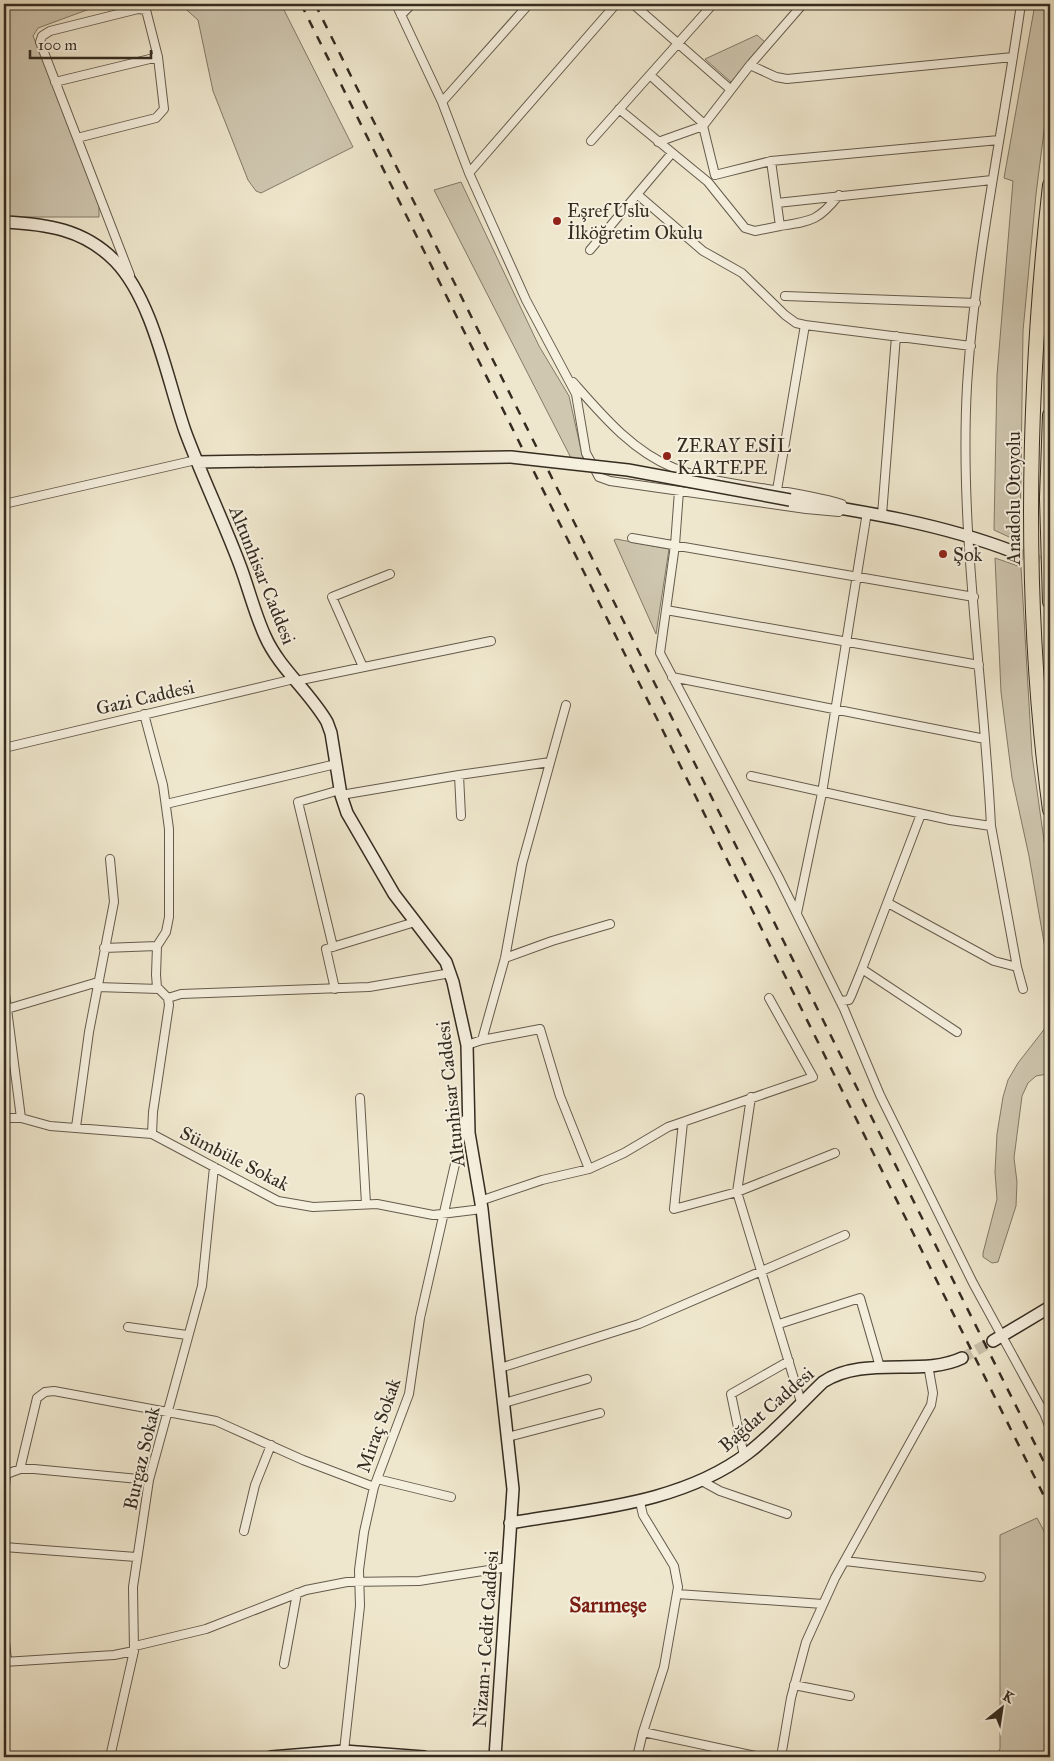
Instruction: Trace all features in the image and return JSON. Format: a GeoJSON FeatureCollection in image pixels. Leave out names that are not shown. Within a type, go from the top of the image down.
{"type":"FeatureCollection","features":[{"type":"Feature","properties":{"kind":"highway","name":"Anadolu Otoyolu"},"geometry":{"type":"LineString","coordinates":[[1050,185],[1038,316],[1030,470],[1035,649],[1050,810]]}},
{"type":"Feature","properties":{"kind":"highway","name":"Anadolu Otoyolu"},"geometry":{"type":"LineString","coordinates":[[1050,415],[1047,498],[1050,602]]}},
{"type":"Feature","properties":{"kind":"street"},"geometry":{"type":"LineString","coordinates":[[396,4],[442,102],[469,173],[526,300],[565,373],[578,403],[586,453],[599,477],[610,481],[806,510],[868,512]]}},
{"type":"Feature","properties":{"kind":"street"},"geometry":{"type":"LineString","coordinates":[[401,15],[412,4]]}},
{"type":"Feature","properties":{"kind":"street"},"geometry":{"type":"LineString","coordinates":[[442,102],[529,4]]}},
{"type":"Feature","properties":{"kind":"street"},"geometry":{"type":"LineString","coordinates":[[469,173],[616,4]]}},
{"type":"Feature","properties":{"kind":"street"},"geometry":{"type":"LineString","coordinates":[[633,4],[730,89]]}},
{"type":"Feature","properties":{"kind":"street"},"geometry":{"type":"LineString","coordinates":[[591,141],[713,4]]}},
{"type":"Feature","properties":{"kind":"street"},"geometry":{"type":"LineString","coordinates":[[658,142],[703,125],[730,89],[803,4]]}},
{"type":"Feature","properties":{"kind":"street"},"geometry":{"type":"LineString","coordinates":[[1021,4],[992,180],[967,388],[970,535],[991,826],[1023,989]]}},
{"type":"Feature","properties":{"kind":"street"},"geometry":{"type":"LineString","coordinates":[[77,138],[156,118],[162,114],[164,101],[158,56],[148,12],[143,9],[66,27],[45,34],[40,39],[55,82],[136,289]]}},
{"type":"Feature","properties":{"kind":"street"},"geometry":{"type":"LineString","coordinates":[[55,82],[158,56]]}},
{"type":"Feature","properties":{"kind":"street"},"geometry":{"type":"LineString","coordinates":[[750,65],[776,77],[787,79],[1013,57]]}},
{"type":"Feature","properties":{"kind":"street"},"geometry":{"type":"LineString","coordinates":[[650,75],[703,125],[715,175]]}},
{"type":"Feature","properties":{"kind":"street"},"geometry":{"type":"LineString","coordinates":[[620,109],[708,182],[744,228],[755,231],[815,219],[828,209],[839,195]]}},
{"type":"Feature","properties":{"kind":"street"},"geometry":{"type":"LineString","coordinates":[[708,182],[715,175],[771,161],[998,140]]}},
{"type":"Feature","properties":{"kind":"street"},"geometry":{"type":"LineString","coordinates":[[590,250],[672,153]]}},
{"type":"Feature","properties":{"kind":"street"},"geometry":{"type":"LineString","coordinates":[[771,161],[780,226]]}},
{"type":"Feature","properties":{"kind":"street"},"geometry":{"type":"LineString","coordinates":[[777,203],[992,180]]}},
{"type":"Feature","properties":{"kind":"street"},"geometry":{"type":"LineString","coordinates":[[638,195],[703,250],[742,273],[785,315],[796,322],[971,346]]}},
{"type":"Feature","properties":{"kind":"street","name":"Altunhisar Caddesi"},"geometry":{"type":"LineString","coordinates":[[4,222],[44,224],[88,240],[116,262],[136,289],[148,318],[197,461],[241,568],[264,635],[273,651],[327,722],[331,733],[340,793],[347,813],[368,851],[415,922],[442,954],[451,973],[466,1045],[467,1113],[481,1205],[513,1489],[510,1523]]}},
{"type":"Feature","properties":{"kind":"street"},"geometry":{"type":"LineString","coordinates":[[785,296],[976,303]]}},
{"type":"Feature","properties":{"kind":"street"},"geometry":{"type":"LineString","coordinates":[[776,490],[805,324]]}},
{"type":"Feature","properties":{"kind":"street"},"geometry":{"type":"LineString","coordinates":[[882,515],[896,336]]}},
{"type":"Feature","properties":{"kind":"street"},"geometry":{"type":"LineString","coordinates":[[565,373],[623,435],[664,463],[701,476],[825,499],[868,512]]}},
{"type":"Feature","properties":{"kind":"street"},"geometry":{"type":"LineString","coordinates":[[4,504],[197,461],[511,457],[628,470],[790,500],[868,512],[970,535],[1014,552]]}},
{"type":"Feature","properties":{"kind":"street"},"geometry":{"type":"LineString","coordinates":[[679,491],[675,545],[660,653],[797,913],[840,1001],[880,1095],[973,1283],[997,1338],[1050,1428]]}},
{"type":"Feature","properties":{"kind":"street"},"geometry":{"type":"LineString","coordinates":[[797,913],[822,793],[868,512]]}},
{"type":"Feature","properties":{"kind":"street"},"geometry":{"type":"LineString","coordinates":[[632,538],[974,597]]}},
{"type":"Feature","properties":{"kind":"street"},"geometry":{"type":"LineString","coordinates":[[363,667],[332,597],[390,574]]}},
{"type":"Feature","properties":{"kind":"street"},"geometry":{"type":"LineString","coordinates":[[666,610],[979,665]]}},
{"type":"Feature","properties":{"kind":"street","name":"Gazi Caddesi"},"geometry":{"type":"LineString","coordinates":[[4,748],[295,680],[491,642]]}},
{"type":"Feature","properties":{"kind":"street"},"geometry":{"type":"LineString","coordinates":[[672,677],[985,739]]}},
{"type":"Feature","properties":{"kind":"street"},"geometry":{"type":"LineString","coordinates":[[482,1040],[504,958],[522,864],[566,705]]}},
{"type":"Feature","properties":{"kind":"street"},"geometry":{"type":"LineString","coordinates":[[144,714],[166,804],[169,829],[170,902],[166,932],[157,946],[156,981],[159,990],[168,998],[169,1005],[153,1112],[152,1134]]}},
{"type":"Feature","properties":{"kind":"street"},"geometry":{"type":"LineString","coordinates":[[333,947],[298,802],[340,793],[550,762]]}},
{"type":"Feature","properties":{"kind":"street"},"geometry":{"type":"LineString","coordinates":[[166,804],[336,764]]}},
{"type":"Feature","properties":{"kind":"street"},"geometry":{"type":"LineString","coordinates":[[459,775],[461,816]]}},
{"type":"Feature","properties":{"kind":"street"},"geometry":{"type":"LineString","coordinates":[[751,776],[921,814],[991,826]]}},
{"type":"Feature","properties":{"kind":"street"},"geometry":{"type":"LineString","coordinates":[[840,1001],[849,1000],[851,996],[921,814]]}},
{"type":"Feature","properties":{"kind":"street"},"geometry":{"type":"LineString","coordinates":[[76,1127],[104,948],[114,902],[110,859]]}},
{"type":"Feature","properties":{"kind":"street"},"geometry":{"type":"LineString","coordinates":[[888,903],[994,961],[1017,966]]}},
{"type":"Feature","properties":{"kind":"street"},"geometry":{"type":"LineString","coordinates":[[334,989],[326,949],[415,922]]}},
{"type":"Feature","properties":{"kind":"street"},"geometry":{"type":"LineString","coordinates":[[504,958],[552,941],[610,924]]}},
{"type":"Feature","properties":{"kind":"street"},"geometry":{"type":"LineString","coordinates":[[104,948],[157,946]]}},
{"type":"Feature","properties":{"kind":"street"},"geometry":{"type":"LineString","coordinates":[[862,969],[957,1032]]}},
{"type":"Feature","properties":{"kind":"street"},"geometry":{"type":"LineString","coordinates":[[168,998],[174,995],[194,993],[334,989],[397,984],[451,973]]}},
{"type":"Feature","properties":{"kind":"street"},"geometry":{"type":"LineString","coordinates":[[5,1009],[98,985],[159,990]]}},
{"type":"Feature","properties":{"kind":"street"},"geometry":{"type":"LineString","coordinates":[[4,987],[5,1009],[21,1118]]}},
{"type":"Feature","properties":{"kind":"street","name":"Sümbüle Sokak"},"geometry":{"type":"LineString","coordinates":[[4,1118],[21,1118],[39,1124],[152,1134],[286,1203],[324,1208],[366,1204],[443,1215],[481,1205],[542,1180],[589,1169],[624,1153],[657,1132],[751,1097],[813,1077],[769,998]]}},
{"type":"Feature","properties":{"kind":"street"},"geometry":{"type":"LineString","coordinates":[[466,1045],[482,1040],[540,1029],[560,1096],[589,1169]]}},
{"type":"Feature","properties":{"kind":"street"},"geometry":{"type":"LineString","coordinates":[[751,1097],[736,1192],[760,1272],[779,1324],[801,1402]]}},
{"type":"Feature","properties":{"kind":"street"},"geometry":{"type":"LineString","coordinates":[[360,1098],[366,1204]]}},
{"type":"Feature","properties":{"kind":"street","name":"Miraç Sokak"},"geometry":{"type":"LineString","coordinates":[[344,1751],[360,1606],[360,1559],[374,1487],[409,1394],[420,1318],[467,1113]]}},
{"type":"Feature","properties":{"kind":"street"},"geometry":{"type":"LineString","coordinates":[[683,1122],[674,1209],[736,1192],[834,1153]]}},
{"type":"Feature","properties":{"kind":"street","name":"Burgaz Sokak"},"geometry":{"type":"LineString","coordinates":[[110,1757],[135,1648],[133,1587],[136,1557],[150,1480],[187,1335],[202,1286],[214,1167]]}},
{"type":"Feature","properties":{"kind":"street"},"geometry":{"type":"LineString","coordinates":[[500,1368],[639,1324],[845,1234]]}},
{"type":"Feature","properties":{"kind":"street"},"geometry":{"type":"LineString","coordinates":[[779,1324],[860,1298],[880,1368]]}},
{"type":"Feature","properties":{"kind":"street"},"geometry":{"type":"LineString","coordinates":[[997,1338],[1050,1307]]}},
{"type":"Feature","properties":{"kind":"street"},"geometry":{"type":"LineString","coordinates":[[128,1327],[187,1335]]}},
{"type":"Feature","properties":{"kind":"street","name":"Bağdat Caddesi"},"geometry":{"type":"LineString","coordinates":[[510,1523],[640,1502],[700,1480],[744,1456],[829,1378],[854,1370],[949,1363],[962,1358]]}},
{"type":"Feature","properties":{"kind":"street"},"geometry":{"type":"LineString","coordinates":[[744,1456],[731,1394],[789,1361]]}},
{"type":"Feature","properties":{"kind":"street"},"geometry":{"type":"LineString","coordinates":[[781,1757],[794,1685],[806,1642],[845,1562],[928,1412],[933,1393],[928,1365]]}},
{"type":"Feature","properties":{"kind":"street"},"geometry":{"type":"LineString","coordinates":[[504,1403],[587,1379]]}},
{"type":"Feature","properties":{"kind":"street"},"geometry":{"type":"LineString","coordinates":[[20,1469],[36,1398],[40,1394],[50,1391],[216,1420],[271,1445],[374,1487]]}},
{"type":"Feature","properties":{"kind":"street"},"geometry":{"type":"LineString","coordinates":[[508,1437],[600,1413]]}},
{"type":"Feature","properties":{"kind":"street"},"geometry":{"type":"LineString","coordinates":[[244,1531],[255,1485],[271,1445]]}},
{"type":"Feature","properties":{"kind":"street"},"geometry":{"type":"LineString","coordinates":[[4,1497],[5,1475],[20,1469],[150,1480]]}},
{"type":"Feature","properties":{"kind":"street"},"geometry":{"type":"LineString","coordinates":[[377,1479],[451,1497]]}},
{"type":"Feature","properties":{"kind":"street"},"geometry":{"type":"LineString","coordinates":[[700,1480],[720,1491],[787,1514]]}},
{"type":"Feature","properties":{"kind":"street"},"geometry":{"type":"LineString","coordinates":[[637,1757],[664,1667],[678,1594],[678,1580],[674,1566],[643,1515],[640,1502]]}},
{"type":"Feature","properties":{"kind":"street","name":"Nizam-ı Cedit Caddesi"},"geometry":{"type":"LineString","coordinates":[[495,1757],[510,1523]]}},
{"type":"Feature","properties":{"kind":"street"},"geometry":{"type":"LineString","coordinates":[[4,1547],[136,1557]]}},
{"type":"Feature","properties":{"kind":"street"},"geometry":{"type":"LineString","coordinates":[[845,1562],[981,1577]]}},
{"type":"Feature","properties":{"kind":"street"},"geometry":{"type":"LineString","coordinates":[[4,1632],[5,1661],[114,1655],[206,1629],[297,1593],[347,1582],[419,1582],[508,1567]]}},
{"type":"Feature","properties":{"kind":"street"},"geometry":{"type":"LineString","coordinates":[[284,1664],[297,1593]]}},
{"type":"Feature","properties":{"kind":"street"},"geometry":{"type":"LineString","coordinates":[[678,1594],[823,1604]]}},
{"type":"Feature","properties":{"kind":"street"},"geometry":{"type":"LineString","coordinates":[[794,1685],[850,1696]]}},
{"type":"Feature","properties":{"kind":"street"},"geometry":{"type":"LineString","coordinates":[[643,1732],[760,1757]]}},
{"type":"Feature","properties":{"kind":"street"},"geometry":{"type":"LineString","coordinates":[[271,1757],[344,1751],[418,1757]]}},
{"type":"Feature","properties":{"kind":"shaded area"},"geometry":{"type":"Polygon","coordinates":[[[4,4],[103,4],[38,28],[33,36],[99,202],[99,217],[4,217],[4,4]]]}},
{"type":"Feature","properties":{"kind":"shaded area"},"geometry":{"type":"Polygon","coordinates":[[[180,4],[281,4],[353,147],[261,193],[256,191],[248,180],[213,91],[198,20],[180,4]]]}},
{"type":"Feature","properties":{"kind":"shaded area"},"geometry":{"type":"Polygon","coordinates":[[[1035,4],[1050,4],[1050,84],[1036,194],[1023,331],[1020,542],[994,530],[997,375],[1013,181],[1004,178],[1035,4]]]}},
{"type":"Feature","properties":{"kind":"shaded area"},"geometry":{"type":"Polygon","coordinates":[[[757,35],[765,42],[731,82],[705,59],[757,35]]]}},
{"type":"Feature","properties":{"kind":"shaded area"},"geometry":{"type":"Polygon","coordinates":[[[461,182],[539,346],[569,396],[583,459],[571,458],[434,190],[461,182]]]}},
{"type":"Feature","properties":{"kind":"shaded area"},"geometry":{"type":"Polygon","coordinates":[[[614,540],[669,549],[656,634],[614,540]]]}},
{"type":"Feature","properties":{"kind":"shaded area"},"geometry":{"type":"Polygon","coordinates":[[[995,558],[1021,567],[1032,755],[1050,883],[1050,1085],[1047,1074],[1036,1076],[1028,1083],[1022,1096],[1014,1158],[1017,1182],[1016,1206],[998,1262],[992,1263],[983,1257],[983,1253],[997,1199],[995,1172],[997,1134],[1003,1097],[1008,1080],[1018,1063],[1046,1027],[1049,1018],[1046,954],[1029,856],[1012,778],[1001,692],[995,558]]]}},
{"type":"Feature","properties":{"kind":"shaded area"},"geometry":{"type":"Polygon","coordinates":[[[1037,1518],[1050,1542],[1050,1757],[994,1757],[1000,1749],[1000,1535],[1037,1518]]]}},
{"type":"Feature","properties":{"kind":"tunnel"},"geometry":{"type":"LineString","coordinates":[[1014,552],[1050,564]]}},
{"type":"Feature","properties":{"kind":"tunnel"},"geometry":{"type":"LineString","coordinates":[[962,1358],[993,1341]]}},
{"type":"Feature","properties":{"kind":"railway"},"geometry":{"type":"LineString","coordinates":[[301,4],[1050,1508]]}},
{"type":"Feature","properties":{"kind":"railway"},"geometry":{"type":"LineString","coordinates":[[315,4],[1050,1474]]}},
{"type":"Feature","properties":{"kind":"place","name":"Eşref Uslu İlköğretim Okulu"},"geometry":{"type":"Point","coordinates":[557,221]}},
{"type":"Feature","properties":{"kind":"place","name":"ZERAY ESİL KARTEPE"},"geometry":{"type":"Point","coordinates":[667,456]}},
{"type":"Feature","properties":{"kind":"place","name":"Şok"},"geometry":{"type":"Point","coordinates":[943,554]}},
{"type":"Feature","properties":{"kind":"district","name":"Sarımeşe"},"geometry":{"type":"Point","coordinates":[608,1605]}}]}
